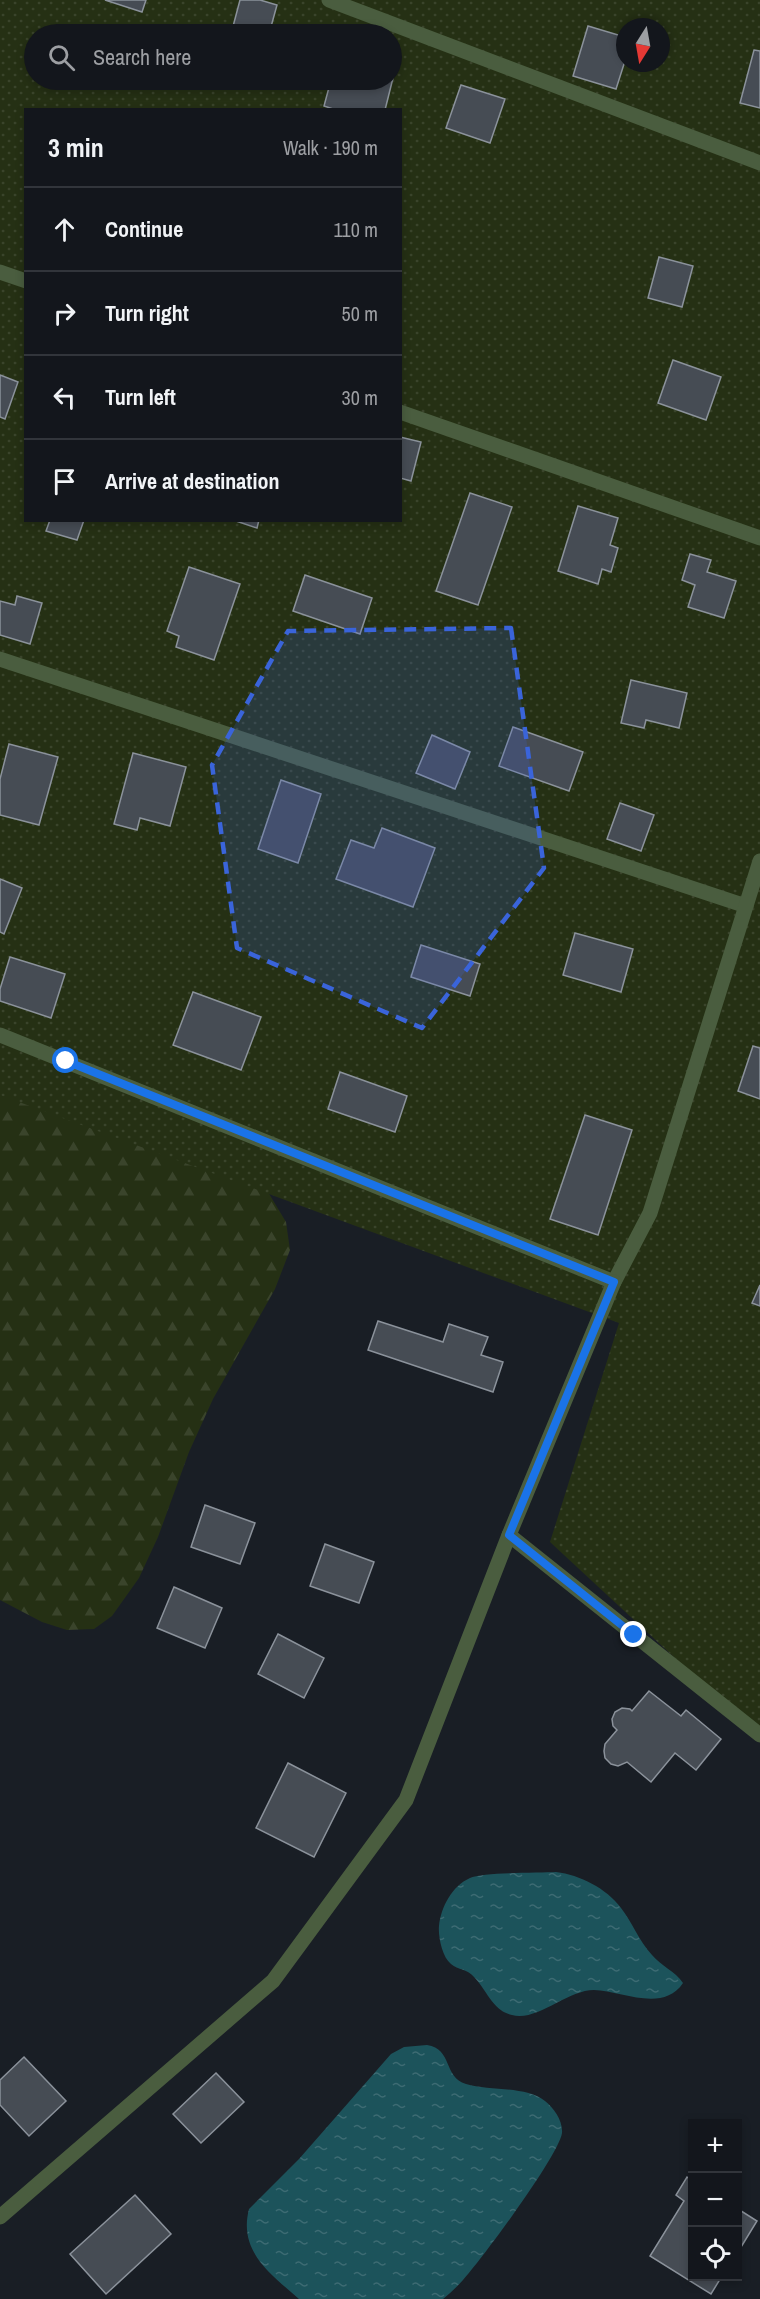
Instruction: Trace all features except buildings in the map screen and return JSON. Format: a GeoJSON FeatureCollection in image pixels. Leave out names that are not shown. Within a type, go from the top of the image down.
{"type":"FeatureCollection","features":[{"type":"Feature","properties":{"kind":"lane"},"geometry":{"type":"LineString","coordinates":[[329,0],[392,24]]}},
{"type":"Feature","properties":{"kind":"lane"},"geometry":{"type":"LineString","coordinates":[[402,28],[760,163]]}},
{"type":"Feature","properties":{"kind":"lane"},"geometry":{"type":"LineString","coordinates":[[0,272],[24,279]]}},
{"type":"Feature","properties":{"kind":"lane"},"geometry":{"type":"LineString","coordinates":[[402,413],[760,538]]}},
{"type":"Feature","properties":{"kind":"lane"},"geometry":{"type":"LineString","coordinates":[[0,659],[746,906]]}},
{"type":"Feature","properties":{"kind":"lane"},"geometry":{"type":"LineString","coordinates":[[0,2217],[265,1988],[406,1800],[509,1535],[614,1282],[650,1213],[760,861]]}},
{"type":"Feature","properties":{"kind":"lane"},"geometry":{"type":"LineString","coordinates":[[0,1035],[614,1282]]}},
{"type":"Feature","properties":{"kind":"lane"},"geometry":{"type":"LineString","coordinates":[[509,1535],[760,1735]]}},
{"type":"Feature","properties":{"kind":"highlighted area"},"geometry":{"type":"Polygon","coordinates":[[[511,628],[544,868],[422,1028],[237,948],[212,765],[288,631],[511,628]]]}},
{"type":"Feature","properties":{"kind":"green space"},"geometry":{"type":"Polygon","coordinates":[[[0,0],[760,0],[760,1737],[550,1542],[619,1323],[0,1095],[0,0]]]}},
{"type":"Feature","properties":{"kind":"green space"},"geometry":{"type":"Polygon","coordinates":[[[0,1085],[259,1177],[286,1222],[290,1250],[275,1289],[213,1399],[189,1452],[158,1537],[139,1578],[112,1616],[94,1629],[67,1630],[42,1622],[0,1600],[0,1085]]]}},
{"type":"Feature","properties":{"kind":"water"},"geometry":{"type":"Polygon","coordinates":[[[556,1872],[574,1876],[592,1884],[615,1901],[625,1913],[647,1950],[683,1983],[675,1992],[653,1999],[605,1991],[584,1991],[532,2014],[512,2015],[505,2013],[495,2004],[472,1974],[448,1961],[441,1946],[439,1926],[445,1905],[458,1886],[476,1876],[556,1872]]]}},
{"type":"Feature","properties":{"kind":"water"},"geometry":{"type":"Polygon","coordinates":[[[427,2045],[441,2052],[454,2076],[466,2084],[528,2093],[545,2101],[555,2111],[561,2124],[562,2133],[558,2145],[502,2230],[463,2280],[443,2299],[299,2299],[259,2261],[248,2238],[249,2209],[299,2159],[391,2054],[404,2047],[427,2045]]]}},
{"type":"Feature","properties":{"kind":"route"},"geometry":{"type":"LineString","coordinates":[[66,1061],[614,1282],[509,1535],[634,1635]]}}]}
